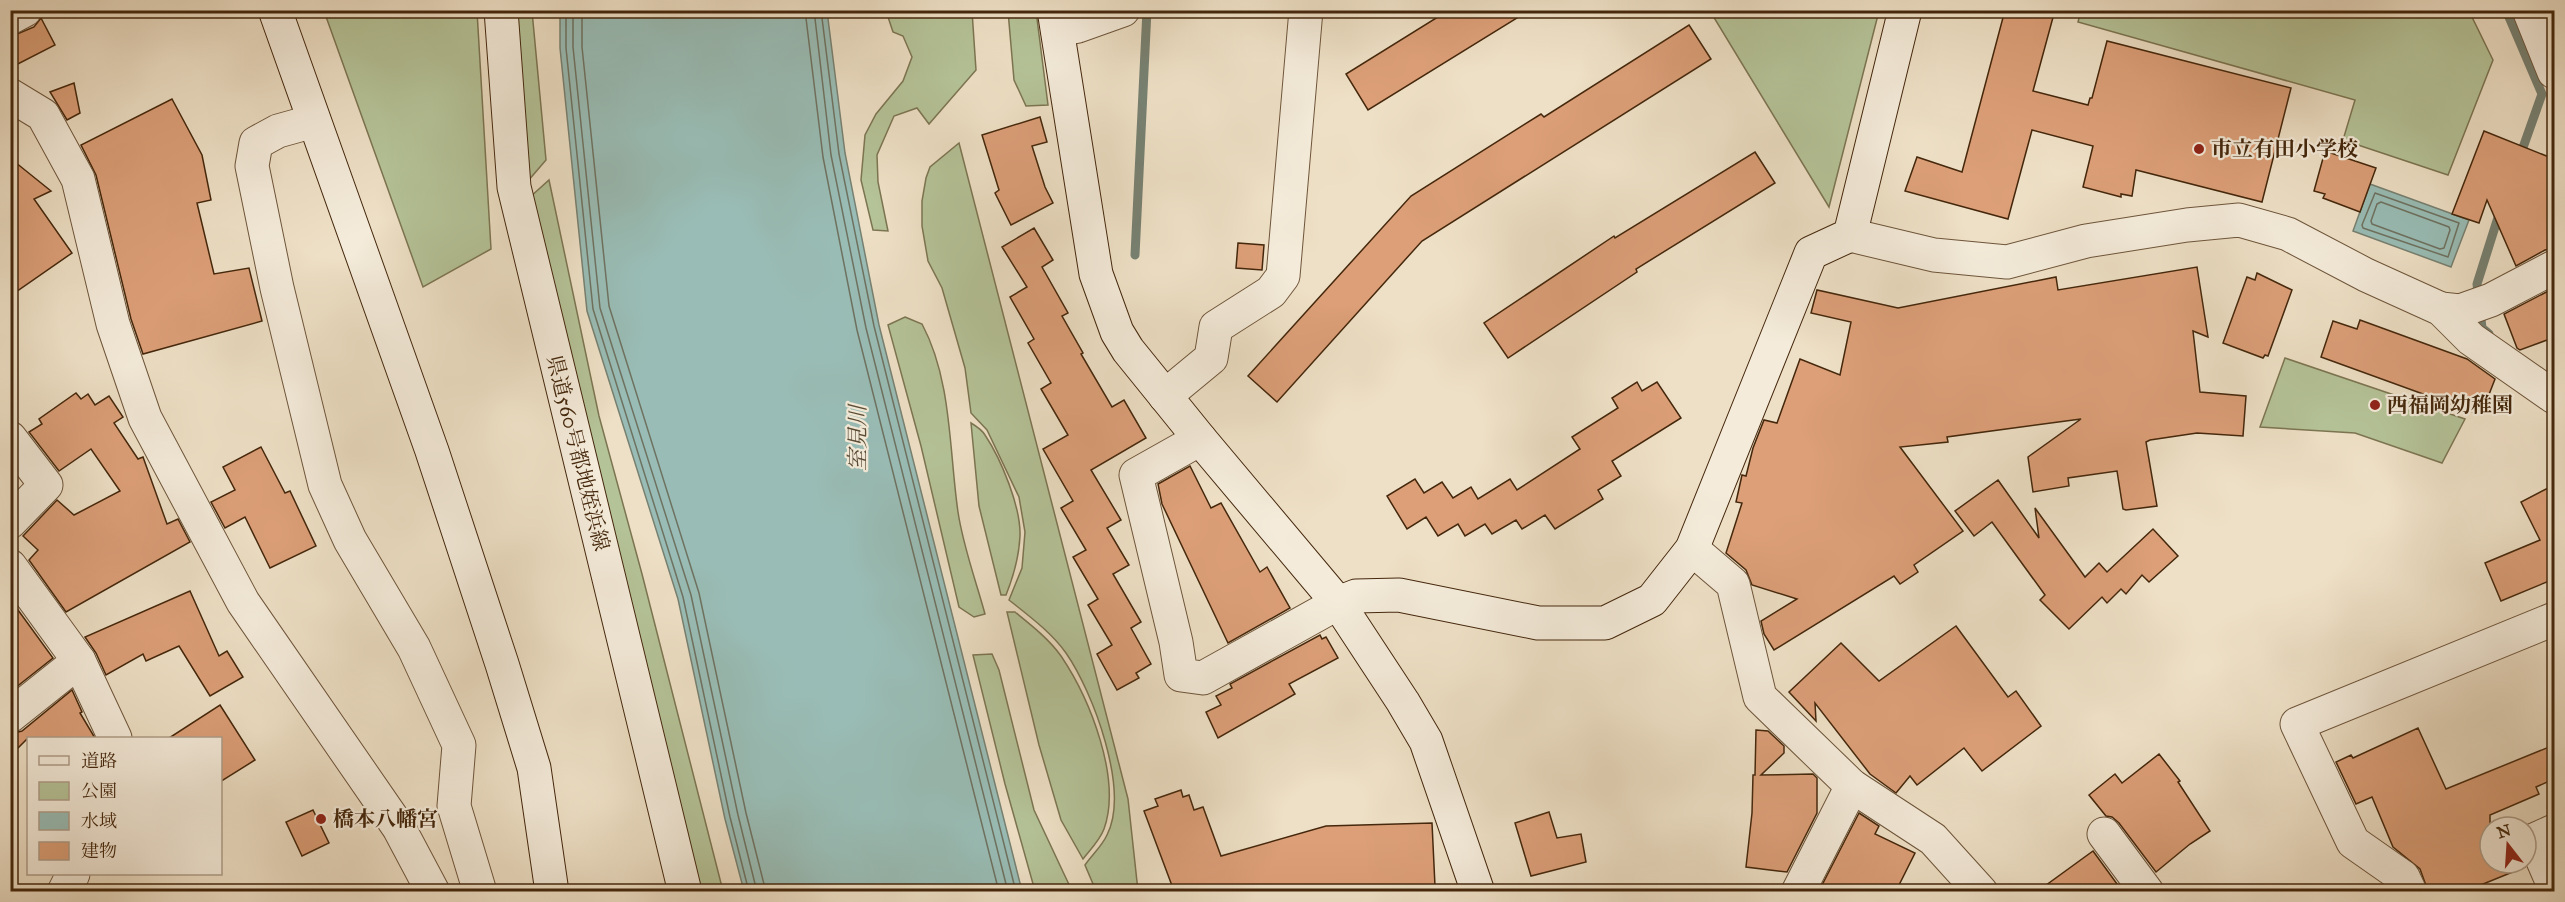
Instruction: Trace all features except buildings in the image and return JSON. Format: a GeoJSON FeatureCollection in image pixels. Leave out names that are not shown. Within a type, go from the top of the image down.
{"type":"FeatureCollection","features":[{"type":"Feature","properties":{"kind":"street"},"geometry":{"type":"LineString","coordinates":[[10,18],[25,10]]}},
{"type":"Feature","properties":{"kind":"street"},"geometry":{"type":"LineString","coordinates":[[275,10],[432,451],[502,664],[534,768],[552,891]]}},
{"type":"Feature","properties":{"kind":"street","name":"県道560号都地姪浜線"},"geometry":{"type":"LineString","coordinates":[[501,10],[514,187],[685,891]]}},
{"type":"Feature","properties":{"kind":"street"},"geometry":{"type":"LineString","coordinates":[[1123,10],[1078,26],[1056,20],[1095,266],[1103,300],[1128,350],[1338,603],[1403,702],[1426,741],[1478,891]]}},
{"type":"Feature","properties":{"kind":"street"},"geometry":{"type":"LineString","coordinates":[[1165,396],[1211,358],[1216,327],[1271,292],[1283,276],[1306,10]]}},
{"type":"Feature","properties":{"kind":"street"},"geometry":{"type":"LineString","coordinates":[[1850,235],[1905,10]]}},
{"type":"Feature","properties":{"kind":"street"},"geometry":{"type":"LineString","coordinates":[[2529,10],[2554,72]]}},
{"type":"Feature","properties":{"kind":"street"},"geometry":{"type":"LineString","coordinates":[[10,95],[43,115],[78,179],[113,324],[145,417],[161,448],[243,602],[399,828],[433,891]]}},
{"type":"Feature","properties":{"kind":"street"},"geometry":{"type":"LineString","coordinates":[[314,121],[278,131],[256,143],[252,166],[277,288],[325,485],[350,540],[414,648],[459,745],[454,806],[480,891]]}},
{"type":"Feature","properties":{"kind":"street"},"geometry":{"type":"LineString","coordinates":[[1200,439],[1136,475],[1176,642],[1181,675],[1203,678],[1338,603],[1356,596],[1399,595],[1538,623],[1605,623],[1652,600],[1692,549],[1811,253],[1850,235],[1934,255],[2007,262],[2086,241],[2187,225],[2239,220],[2288,234],[2366,275],[2451,310],[2471,339],[2554,397]]}},
{"type":"Feature","properties":{"kind":"street"},"geometry":{"type":"LineString","coordinates":[[2451,310],[2491,300],[2554,267]]}},
{"type":"Feature","properties":{"kind":"street"},"geometry":{"type":"LineString","coordinates":[[10,438],[46,485],[10,522]]}},
{"type":"Feature","properties":{"kind":"street"},"geometry":{"type":"LineString","coordinates":[[1692,549],[1733,585],[1760,697],[1852,786],[1933,839],[1951,878],[1981,891]]}},
{"type":"Feature","properties":{"kind":"street"},"geometry":{"type":"LineString","coordinates":[[10,566],[79,661],[115,737]]}},
{"type":"Feature","properties":{"kind":"street"},"geometry":{"type":"LineString","coordinates":[[2410,891],[2403,877],[2354,842],[2296,724],[2554,619]]}},
{"type":"Feature","properties":{"kind":"street"},"geometry":{"type":"LineString","coordinates":[[10,716],[79,661]]}},
{"type":"Feature","properties":{"kind":"street"},"geometry":{"type":"LineString","coordinates":[[1798,891],[1852,786]]}},
{"type":"Feature","properties":{"kind":"street"},"geometry":{"type":"LineString","coordinates":[[2545,891],[2554,887],[2534,840],[2554,831]]}},
{"type":"Feature","properties":{"kind":"street"},"geometry":{"type":"LineString","coordinates":[[2104,834],[2147,891]]}},
{"type":"Feature","properties":{"kind":"street"},"geometry":{"type":"LineString","coordinates":[[64,891],[72,875]]}},
{"type":"Feature","properties":{"kind":"green space"},"geometry":{"type":"Polygon","coordinates":[[[2081,10],[2469,11],[2493,60],[2448,175],[2343,140],[2355,100],[2078,22],[2081,10]]]}},
{"type":"Feature","properties":{"kind":"green space"},"geometry":{"type":"Polygon","coordinates":[[[324,11],[477,11],[491,249],[423,287],[324,11]]]}},
{"type":"Feature","properties":{"kind":"green space"},"geometry":{"type":"Polygon","coordinates":[[[516,11],[532,11],[546,160],[527,182],[516,11]]]}},
{"type":"Feature","properties":{"kind":"green space"},"geometry":{"type":"Polygon","coordinates":[[[890,11],[972,11],[976,70],[929,124],[917,108],[894,116],[877,155],[878,182],[888,231],[873,230],[861,180],[865,135],[876,114],[903,81],[912,57],[903,36],[893,32],[888,17],[890,11]]]}},
{"type":"Feature","properties":{"kind":"green space"},"geometry":{"type":"Polygon","coordinates":[[[1008,11],[1036,11],[1048,105],[1026,106],[1014,80],[1008,11]]]}},
{"type":"Feature","properties":{"kind":"green space"},"geometry":{"type":"Polygon","coordinates":[[[1710,11],[1879,11],[1829,207],[1710,11]]]}},
{"type":"Feature","properties":{"kind":"green space"},"geometry":{"type":"Polygon","coordinates":[[[959,143],[1128,799],[1138,891],[1096,891],[1085,865],[1105,839],[1113,816],[1114,793],[1105,742],[1087,692],[1066,653],[1047,631],[1009,600],[1022,568],[1025,532],[1019,497],[987,430],[971,413],[965,368],[942,288],[928,261],[922,226],[922,201],[930,167],[959,143]]]}},
{"type":"Feature","properties":{"kind":"green space"},"geometry":{"type":"Polygon","coordinates":[[[549,180],[599,416],[723,891],[701,891],[529,198],[549,180]]]}},
{"type":"Feature","properties":{"kind":"green space"},"geometry":{"type":"Polygon","coordinates":[[[905,317],[922,324],[939,368],[948,416],[960,525],[985,614],[974,617],[959,607],[921,446],[888,325],[905,317]]]}},
{"type":"Feature","properties":{"kind":"green space"},"geometry":{"type":"Polygon","coordinates":[[[2285,358],[2465,419],[2442,463],[2355,433],[2260,427],[2285,358]]]}},
{"type":"Feature","properties":{"kind":"green space"},"geometry":{"type":"Polygon","coordinates":[[[971,423],[984,433],[991,445],[1009,484],[1017,511],[1019,552],[1006,595],[1001,595],[979,506],[971,423]]]}},
{"type":"Feature","properties":{"kind":"green space"},"geometry":{"type":"Polygon","coordinates":[[[1007,612],[1015,612],[1045,638],[1061,656],[1082,694],[1100,740],[1109,787],[1109,809],[1102,833],[1083,859],[1061,820],[1039,745],[1007,612]]]}},
{"type":"Feature","properties":{"kind":"green space"},"geometry":{"type":"Polygon","coordinates":[[[992,654],[999,670],[1034,810],[1072,891],[1035,891],[1005,784],[973,655],[992,654]]]}},
{"type":"Feature","properties":{"kind":"water","name":"室見川"},"geometry":{"type":"Polygon","coordinates":[[[560,11],[827,11],[845,153],[879,325],[1022,891],[744,891],[725,819],[678,599],[587,311],[560,48],[560,11]]]}},
{"type":"Feature","properties":{"kind":"water"},"geometry":{"type":"Polygon","coordinates":[[[2370,184],[2469,220],[2451,267],[2353,231],[2370,184]]]}},
{"type":"Feature","properties":{"kind":"waterway"},"geometry":{"type":"LineString","coordinates":[[1135,255],[1147,10]]}},
{"type":"Feature","properties":{"kind":"waterway"},"geometry":{"type":"LineString","coordinates":[[2506,10],[2542,94],[2520,156]]}},
{"type":"Feature","properties":{"kind":"waterway"},"geometry":{"type":"LineString","coordinates":[[2489,334],[2482,328],[2477,284],[2500,211]]}},
{"type":"Feature","properties":{"kind":"place","name":"市立有田小学校"},"geometry":{"type":"Point","coordinates":[2199,149]}},
{"type":"Feature","properties":{"kind":"place","name":"西福岡幼稚園"},"geometry":{"type":"Point","coordinates":[2375,405]}},
{"type":"Feature","properties":{"kind":"place","name":"橋本八幡宮"},"geometry":{"type":"Point","coordinates":[321,819]}}]}
